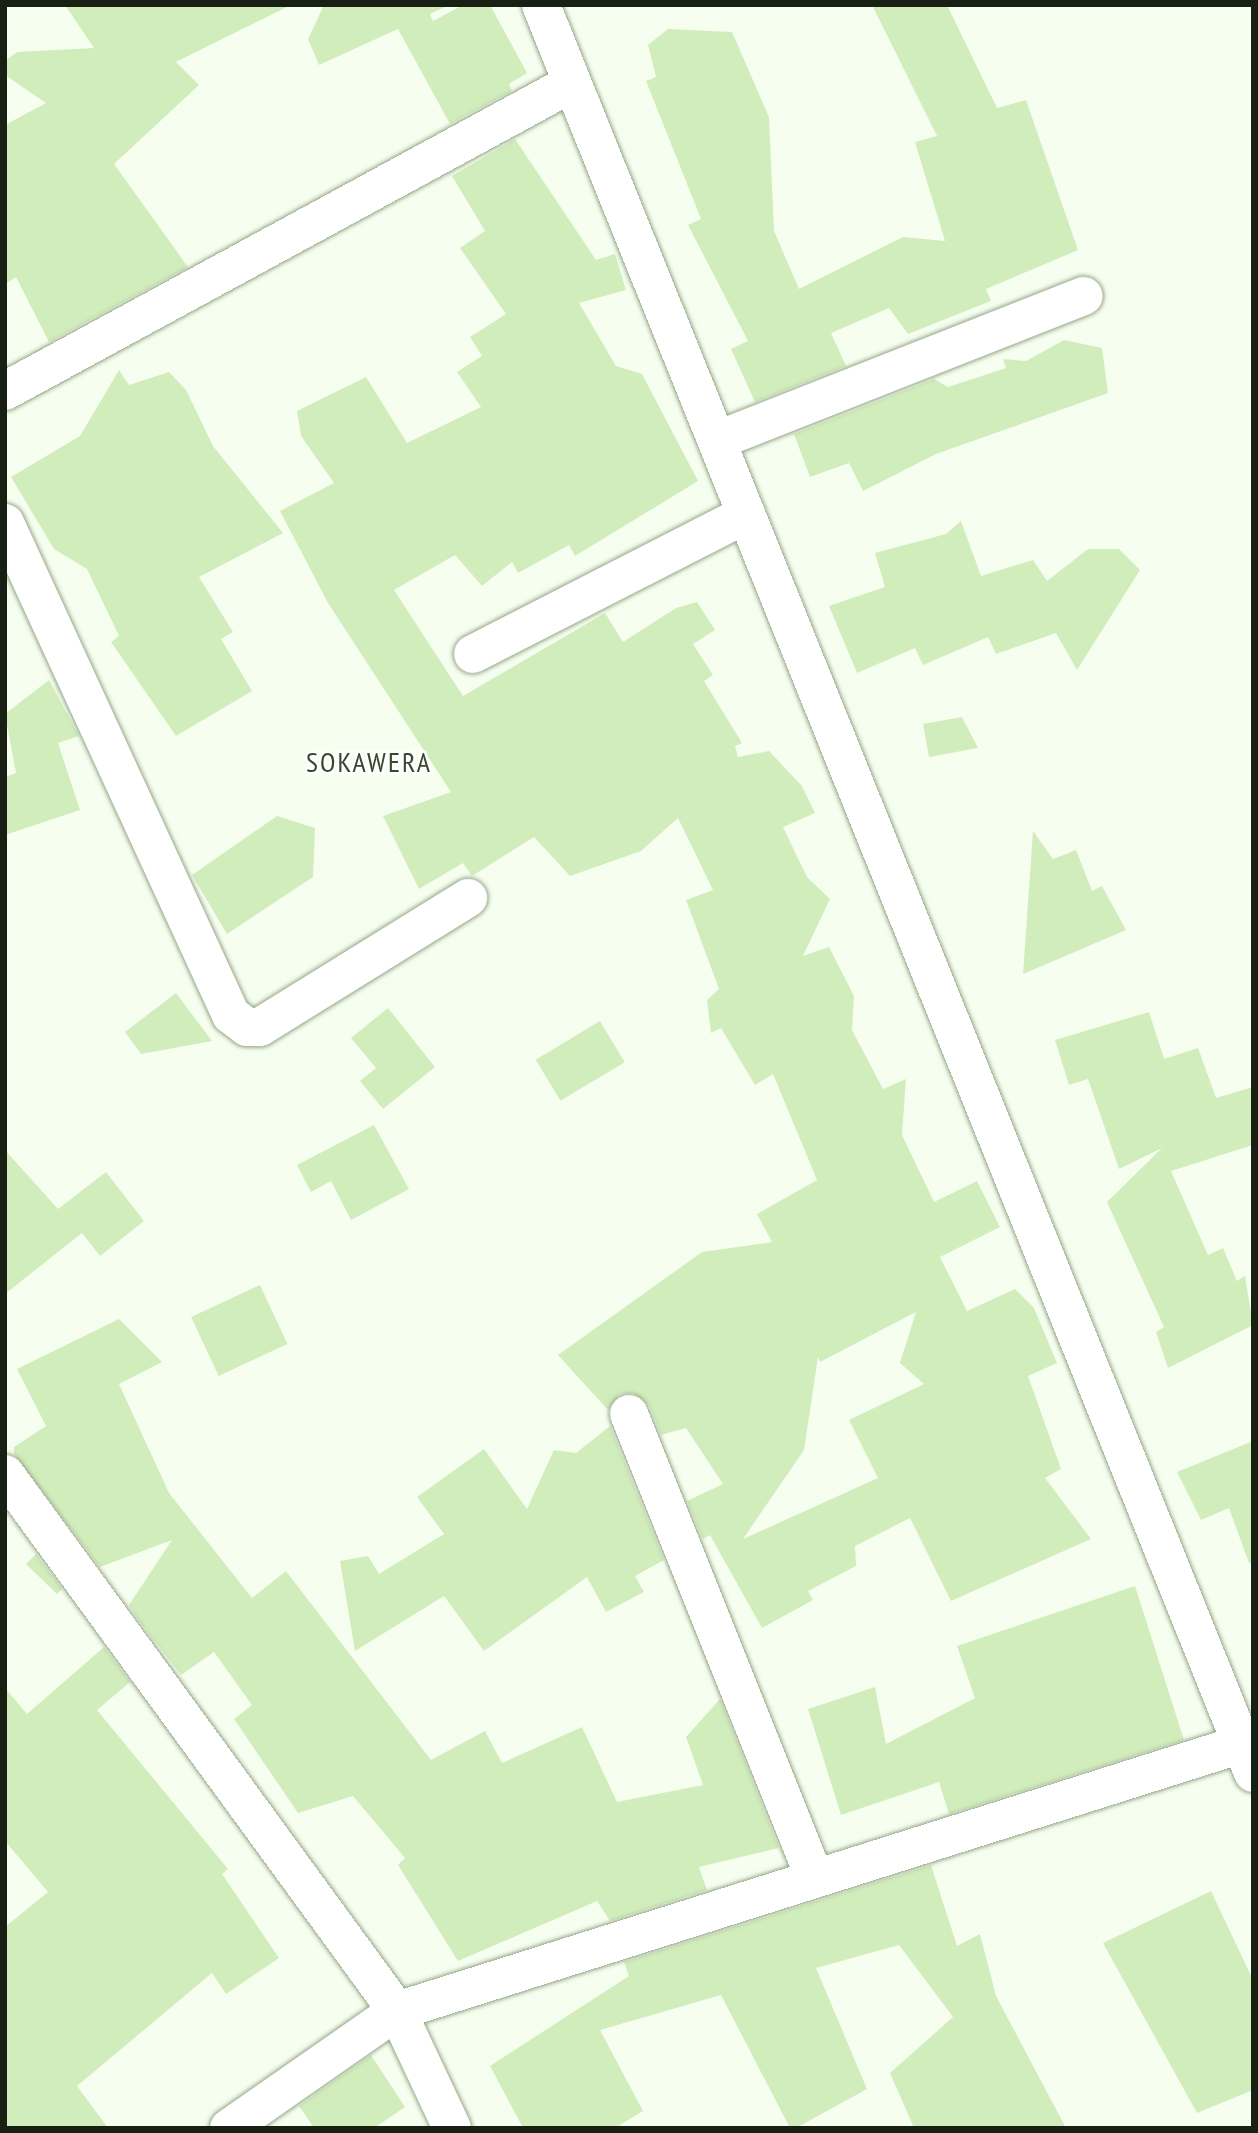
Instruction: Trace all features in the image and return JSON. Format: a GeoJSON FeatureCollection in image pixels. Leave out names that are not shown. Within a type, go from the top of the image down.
{"type":"FeatureCollection","features":[{"type":"Feature","properties":{"kind":"street"},"geometry":{"type":"LineString","coordinates":[[229,2128],[397,2011],[815,1878],[1247,1759],[541,5]]}},
{"type":"Feature","properties":{"kind":"street"},"geometry":{"type":"LineString","coordinates":[[5,390],[572,83]]}},
{"type":"Feature","properties":{"kind":"street"},"geometry":{"type":"LineString","coordinates":[[718,440],[1084,296]]}},
{"type":"Feature","properties":{"kind":"street"},"geometry":{"type":"LineString","coordinates":[[473,654],[746,514]]}},
{"type":"Feature","properties":{"kind":"street"},"geometry":{"type":"LineString","coordinates":[[5,523],[231,1014],[247,1027],[260,1027],[468,898]]}},
{"type":"Feature","properties":{"kind":"street"},"geometry":{"type":"LineString","coordinates":[[629,1414],[815,1878]]}},
{"type":"Feature","properties":{"kind":"street"},"geometry":{"type":"LineString","coordinates":[[5,1474],[397,2011],[453,2128]]}},
{"type":"Feature","properties":{"kind":"building"},"geometry":{"type":"Polygon","coordinates":[[[65,5],[291,5],[176,62],[199,85],[114,164],[188,267],[49,342],[16,277],[5,284],[5,125],[46,103],[5,75],[5,61],[17,52],[94,48],[65,5]]]}},
{"type":"Feature","properties":{"kind":"building"},"geometry":{"type":"Polygon","coordinates":[[[324,5],[449,5],[430,14],[433,21],[463,5],[490,5],[527,73],[509,84],[512,91],[450,124],[398,29],[319,65],[308,39],[324,5]]]}},
{"type":"Feature","properties":{"kind":"building"},"geometry":{"type":"Polygon","coordinates":[[[872,5],[947,5],[997,108],[1026,100],[1078,250],[986,289],[991,301],[908,334],[889,308],[831,333],[846,366],[755,402],[731,349],[748,341],[688,225],[701,219],[646,81],[656,77],[648,45],[668,29],[732,32],[769,117],[774,231],[799,289],[903,237],[945,241],[915,142],[937,136],[872,5]]]}},
{"type":"Feature","properties":{"kind":"building"},"geometry":{"type":"Polygon","coordinates":[[[515,139],[596,260],[615,254],[626,290],[579,303],[616,366],[642,374],[698,481],[575,556],[569,545],[518,573],[512,562],[482,586],[455,555],[394,590],[463,696],[605,613],[623,642],[676,608],[697,602],[715,630],[693,644],[713,675],[704,681],[742,743],[735,746],[738,757],[769,751],[802,786],[815,813],[783,827],[807,877],[830,899],[803,956],[829,947],[854,996],[852,1030],[883,1089],[906,1079],[902,1135],[934,1202],[977,1181],[1000,1227],[940,1257],[967,1311],[1015,1289],[1034,1308],[1057,1363],[1028,1376],[1061,1469],[1045,1478],[1091,1539],[951,1601],[910,1518],[855,1546],[856,1566],[808,1591],[813,1600],[762,1628],[710,1535],[703,1539],[687,1501],[723,1484],[686,1428],[661,1435],[649,1405],[633,1393],[620,1394],[608,1410],[558,1355],[702,1252],[772,1242],[757,1214],[817,1180],[773,1074],[755,1085],[721,1028],[711,1033],[707,1000],[719,989],[686,900],[713,890],[678,818],[641,851],[570,876],[534,837],[472,876],[463,863],[419,889],[383,816],[451,792],[328,603],[280,511],[334,483],[301,436],[297,411],[366,377],[407,443],[481,407],[457,372],[482,356],[470,337],[506,314],[460,248],[485,231],[452,176],[515,139]],[[916,1312],[820,1362],[818,1357],[804,1450],[743,1539],[878,1478],[849,1420],[924,1384],[900,1363],[916,1312]]]}},
{"type":"Feature","properties":{"kind":"building"},"geometry":{"type":"Polygon","coordinates":[[[1064,340],[1102,348],[1108,393],[936,454],[863,491],[849,463],[810,477],[794,434],[934,379],[948,387],[1006,368],[1003,359],[1026,361],[1064,340]]]}},
{"type":"Feature","properties":{"kind":"building"},"geometry":{"type":"Polygon","coordinates":[[[119,370],[129,385],[169,372],[186,390],[213,446],[283,533],[199,577],[233,632],[221,639],[252,691],[176,736],[111,642],[119,636],[87,569],[54,549],[11,477],[80,436],[119,370]]]}},
{"type":"Feature","properties":{"kind":"building"},"geometry":{"type":"Polygon","coordinates":[[[961,521],[981,576],[1033,560],[1047,581],[1088,549],[1119,549],[1140,570],[1077,670],[1056,633],[996,654],[988,637],[923,665],[915,648],[857,673],[829,606],[885,587],[875,553],[946,534],[961,521]]]}},
{"type":"Feature","properties":{"kind":"building"},"geometry":{"type":"Polygon","coordinates":[[[49,680],[79,736],[58,743],[80,810],[5,835],[5,777],[16,773],[5,714],[49,680]]]}},
{"type":"Feature","properties":{"kind":"building"},"geometry":{"type":"Polygon","coordinates":[[[962,717],[978,748],[929,757],[923,724],[962,717]]]}},
{"type":"Feature","properties":{"kind":"building"},"geometry":{"type":"Polygon","coordinates":[[[277,816],[315,828],[313,877],[227,934],[192,875],[277,816]]]}},
{"type":"Feature","properties":{"kind":"building"},"geometry":{"type":"Polygon","coordinates":[[[1033,831],[1053,859],[1076,850],[1092,891],[1102,886],[1126,930],[1023,974],[1033,831]]]}},
{"type":"Feature","properties":{"kind":"building"},"geometry":{"type":"Polygon","coordinates":[[[176,993],[212,1041],[141,1054],[125,1032],[176,993]]]}},
{"type":"Feature","properties":{"kind":"building"},"geometry":{"type":"Polygon","coordinates":[[[388,1008],[435,1067],[383,1109],[360,1081],[376,1068],[351,1038],[388,1008]]]}},
{"type":"Feature","properties":{"kind":"building"},"geometry":{"type":"Polygon","coordinates":[[[1149,1012],[1164,1059],[1198,1048],[1216,1098],[1253,1087],[1253,1145],[1171,1171],[1208,1255],[1223,1248],[1237,1281],[1245,1276],[1253,1325],[1168,1368],[1156,1332],[1164,1327],[1107,1202],[1162,1148],[1119,1169],[1088,1079],[1069,1085],[1055,1040],[1149,1012]]]}},
{"type":"Feature","properties":{"kind":"building"},"geometry":{"type":"Polygon","coordinates":[[[600,1021],[625,1062],[560,1101],[536,1060],[600,1021]]]}},
{"type":"Feature","properties":{"kind":"building"},"geometry":{"type":"Polygon","coordinates":[[[374,1125],[409,1189],[351,1220],[331,1181],[311,1192],[297,1165],[374,1125]]]}},
{"type":"Feature","properties":{"kind":"building"},"geometry":{"type":"Polygon","coordinates":[[[5,1150],[58,1209],[106,1172],[144,1221],[100,1256],[82,1233],[5,1294],[5,1150]]]}},
{"type":"Feature","properties":{"kind":"building"},"geometry":{"type":"Polygon","coordinates":[[[260,1285],[287,1344],[219,1376],[191,1317],[260,1285]]]}},
{"type":"Feature","properties":{"kind":"building"},"geometry":{"type":"Polygon","coordinates":[[[119,1319],[162,1362],[119,1384],[169,1493],[252,1598],[286,1571],[431,1760],[485,1731],[502,1763],[582,1727],[617,1802],[703,1785],[686,1737],[720,1699],[779,1848],[699,1867],[707,1890],[610,1921],[597,1901],[458,1961],[398,1865],[405,1858],[353,1796],[298,1813],[234,1719],[252,1705],[214,1652],[181,1675],[137,1618],[129,1605],[172,1540],[100,1567],[14,1454],[14,1447],[46,1426],[17,1369],[119,1319]]]}},
{"type":"Feature","properties":{"kind":"building"},"geometry":{"type":"Polygon","coordinates":[[[610,1426],[664,1560],[635,1576],[644,1592],[606,1612],[587,1577],[484,1651],[444,1596],[355,1651],[340,1561],[368,1556],[379,1574],[444,1534],[417,1497],[484,1449],[527,1509],[554,1450],[576,1453],[610,1426]]]}},
{"type":"Feature","properties":{"kind":"building"},"geometry":{"type":"Polygon","coordinates":[[[1253,1441],[1253,1563],[1249,1563],[1229,1508],[1201,1520],[1177,1472],[1253,1441]]]}},
{"type":"Feature","properties":{"kind":"building"},"geometry":{"type":"Polygon","coordinates":[[[36,1554],[62,1589],[57,1594],[26,1564],[36,1554]]]}},
{"type":"Feature","properties":{"kind":"building"},"geometry":{"type":"Polygon","coordinates":[[[1135,1586],[1184,1740],[949,1814],[939,1782],[841,1815],[808,1709],[875,1687],[886,1744],[975,1698],[957,1646],[1135,1586]]]}},
{"type":"Feature","properties":{"kind":"building"},"geometry":{"type":"Polygon","coordinates":[[[104,1647],[130,1682],[97,1710],[228,1869],[222,1874],[279,1958],[226,1994],[212,1973],[77,2086],[108,2128],[5,2128],[5,1927],[48,1892],[5,1841],[5,1688],[27,1714],[104,1647]]]}},
{"type":"Feature","properties":{"kind":"building"},"geometry":{"type":"Polygon","coordinates":[[[931,1865],[957,1946],[980,1934],[996,1996],[1066,2128],[914,2128],[890,2073],[953,2017],[899,1945],[816,1968],[867,2089],[796,2128],[790,2128],[721,1995],[600,2030],[643,2111],[615,2128],[523,2128],[490,2066],[629,1976],[624,1962],[931,1865]]]}},
{"type":"Feature","properties":{"kind":"building"},"geometry":{"type":"Polygon","coordinates":[[[1211,1891],[1253,1980],[1253,2090],[1197,2113],[1103,1943],[1211,1891]]]}},
{"type":"Feature","properties":{"kind":"building"},"geometry":{"type":"Polygon","coordinates":[[[371,2055],[405,2107],[374,2128],[314,2128],[299,2106],[371,2055]]]}},
{"type":"Feature","properties":{"kind":"district","name":"SOKAWERA"},"geometry":{"type":"Point","coordinates":[369,762]}}]}
